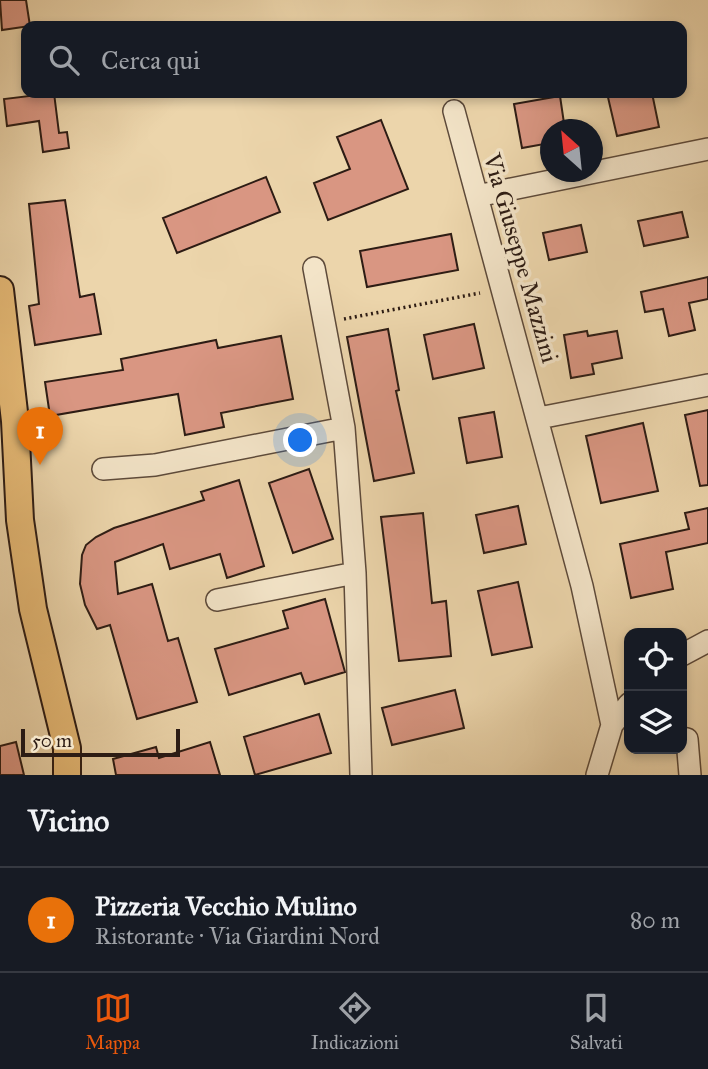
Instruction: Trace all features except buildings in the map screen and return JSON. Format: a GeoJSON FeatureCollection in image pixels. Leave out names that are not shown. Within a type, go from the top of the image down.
{"type":"FeatureCollection","features":[{"type":"Feature","properties":{"kind":"main road"},"geometry":{"type":"LineString","coordinates":[[0,290],[7,419],[20,520],[33,609],[66,748],[67,775]]}},
{"type":"Feature","properties":{"kind":"main road"},"geometry":{"type":"LineString","coordinates":[[66,748],[80,775]]}},
{"type":"Feature","properties":{"kind":"street","name":"Via Giuseppe Mazzini"},"geometry":{"type":"LineString","coordinates":[[454,111],[621,727],[597,775]]}},
{"type":"Feature","properties":{"kind":"street"},"geometry":{"type":"LineString","coordinates":[[477,196],[708,149]]}},
{"type":"Feature","properties":{"kind":"street"},"geometry":{"type":"LineString","coordinates":[[314,268],[344,428],[355,573],[361,775]]}},
{"type":"Feature","properties":{"kind":"street"},"geometry":{"type":"LineString","coordinates":[[539,418],[708,385]]}},
{"type":"Feature","properties":{"kind":"street"},"geometry":{"type":"LineString","coordinates":[[103,470],[155,465],[344,428]]}},
{"type":"Feature","properties":{"kind":"street"},"geometry":{"type":"LineString","coordinates":[[217,600],[355,573]]}},
{"type":"Feature","properties":{"kind":"street"},"geometry":{"type":"LineString","coordinates":[[687,652],[708,641]]}},
{"type":"Feature","properties":{"kind":"street"},"geometry":{"type":"LineString","coordinates":[[687,739],[690,775]]}},
{"type":"Feature","properties":{"kind":"path"},"geometry":{"type":"LineString","coordinates":[[324,323],[503,288]]}},
{"type":"Feature","properties":{"kind":"place","name":"Pizzeria Vecchio Mulino"},"geometry":{"type":"Point","coordinates":[40,465]}}]}
